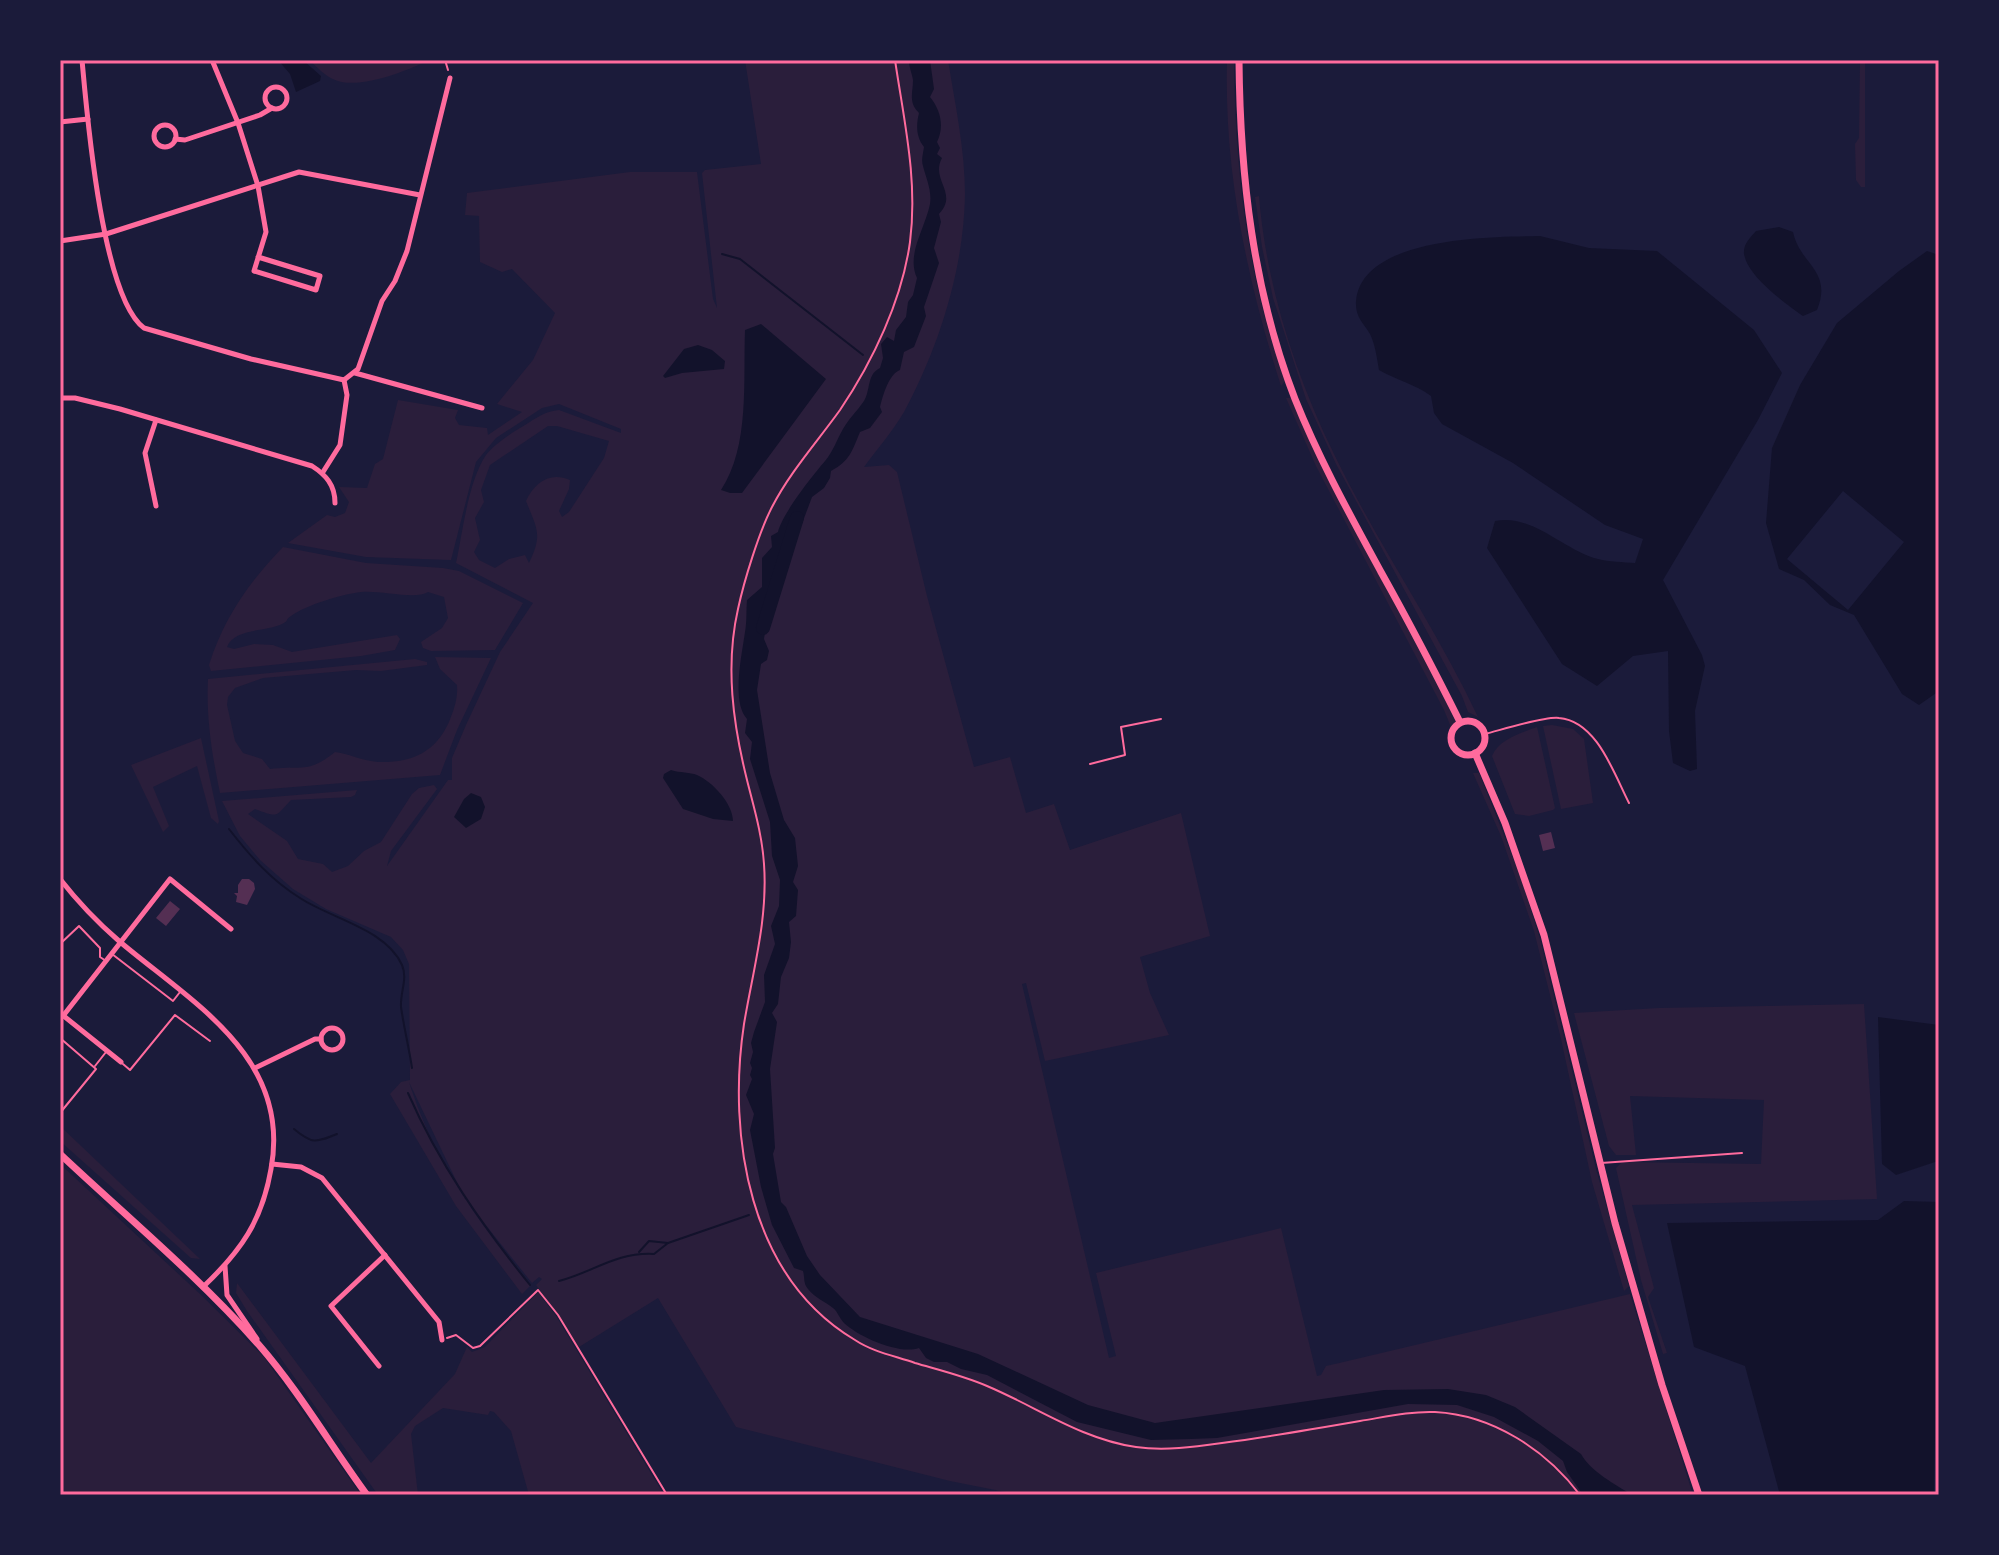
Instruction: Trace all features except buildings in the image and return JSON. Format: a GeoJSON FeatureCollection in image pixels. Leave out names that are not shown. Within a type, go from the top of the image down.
{"type":"FeatureCollection","features":[{"type":"Feature","properties":{"kind":"main road"},"geometry":{"type":"LineString","coordinates":[[1239,60],[1243,167],[1250,227],[1267,308],[1288,380],[1328,474],[1460,722]]}},
{"type":"Feature","properties":{"kind":"main road"},"geometry":{"type":"LineString","coordinates":[[1460,722],[1475,722],[1485,734],[1482,748],[1475,753],[1461,754],[1452,743],[1451,734],[1460,722]]}},
{"type":"Feature","properties":{"kind":"main road"},"geometry":{"type":"LineString","coordinates":[[1475,753],[1505,823],[1544,935],[1636,1298],[1699,1495]]}},
{"type":"Feature","properties":{"kind":"main road"},"geometry":{"type":"LineString","coordinates":[[60,1154],[203,1287],[262,1349],[367,1495]]}},
{"type":"Feature","properties":{"kind":"street"},"geometry":{"type":"LineString","coordinates":[[82,60],[106,234],[129,311],[144,328],[338,381],[355,373],[382,301],[395,281],[407,251],[450,78]]}},
{"type":"Feature","properties":{"kind":"street"},"geometry":{"type":"LineString","coordinates":[[212,60],[238,123],[258,186],[266,232],[258,257],[254,271],[316,290],[320,276],[258,257]]}},
{"type":"Feature","properties":{"kind":"street"},"geometry":{"type":"LineString","coordinates":[[175,139],[185,140],[260,115],[272,108],[281,108],[287,101],[286,92],[279,87],[267,92],[266,101],[272,108]]}},
{"type":"Feature","properties":{"kind":"street"},"geometry":{"type":"LineString","coordinates":[[60,122],[88,119]]}},
{"type":"Feature","properties":{"kind":"street"},"geometry":{"type":"LineString","coordinates":[[167,126],[175,131],[175,139],[171,145],[161,146],[155,134],[157,129],[167,126]]}},
{"type":"Feature","properties":{"kind":"street"},"geometry":{"type":"LineString","coordinates":[[60,241],[106,234],[299,172],[420,195]]}},
{"type":"Feature","properties":{"kind":"street"},"geometry":{"type":"LineString","coordinates":[[355,373],[482,408]]}},
{"type":"Feature","properties":{"kind":"street"},"geometry":{"type":"LineString","coordinates":[[323,472],[340,445],[347,395],[344,380]]}},
{"type":"Feature","properties":{"kind":"street"},"geometry":{"type":"LineString","coordinates":[[60,398],[75,398],[312,466],[323,472],[330,481],[335,503]]}},
{"type":"Feature","properties":{"kind":"street"},"geometry":{"type":"LineString","coordinates":[[156,420],[145,453],[156,506]]}},
{"type":"Feature","properties":{"kind":"street"},"geometry":{"type":"LineString","coordinates":[[60,879],[82,907],[121,943],[223,1025],[255,1068],[270,1113],[272,1164],[266,1198],[258,1217],[225,1265],[203,1287]]}},
{"type":"Feature","properties":{"kind":"street"},"geometry":{"type":"LineString","coordinates":[[121,1062],[62,1014],[170,879],[231,929]]}},
{"type":"Feature","properties":{"kind":"street"},"geometry":{"type":"LineString","coordinates":[[334,1028],[339,1031],[343,1042],[335,1050],[329,1050],[324,1048],[321,1039],[323,1032],[334,1028]]}},
{"type":"Feature","properties":{"kind":"street"},"geometry":{"type":"LineString","coordinates":[[255,1068],[315,1039],[321,1039]]}},
{"type":"Feature","properties":{"kind":"street"},"geometry":{"type":"LineString","coordinates":[[272,1164],[301,1167],[322,1178],[439,1322],[442,1340]]}},
{"type":"Feature","properties":{"kind":"street"},"geometry":{"type":"LineString","coordinates":[[379,1366],[331,1306],[385,1255]]}},
{"type":"Feature","properties":{"kind":"street"},"geometry":{"type":"LineString","coordinates":[[225,1265],[227,1295],[262,1349]]}},
{"type":"Feature","properties":{"kind":"lane"},"geometry":{"type":"LineString","coordinates":[[1485,734],[1558,717],[1577,724],[1595,740],[1629,803]]}},
{"type":"Feature","properties":{"kind":"lane"},"geometry":{"type":"LineString","coordinates":[[1090,764],[1125,755],[1121,727],[1161,719]]}},
{"type":"Feature","properties":{"kind":"lane"},"geometry":{"type":"LineString","coordinates":[[60,944],[79,926],[100,948],[100,957],[107,961]]}},
{"type":"Feature","properties":{"kind":"lane"},"geometry":{"type":"LineString","coordinates":[[112,954],[173,1001],[181,991]]}},
{"type":"Feature","properties":{"kind":"lane"},"geometry":{"type":"LineString","coordinates":[[121,1062],[130,1070],[175,1015],[210,1041]]}},
{"type":"Feature","properties":{"kind":"lane"},"geometry":{"type":"LineString","coordinates":[[60,1038],[94,1067]]}},
{"type":"Feature","properties":{"kind":"lane"},"geometry":{"type":"LineString","coordinates":[[60,1113],[107,1051]]}},
{"type":"Feature","properties":{"kind":"lane"},"geometry":{"type":"LineString","coordinates":[[1600,1163],[1742,1153]]}},
{"type":"Feature","properties":{"kind":"path"},"geometry":{"type":"LineString","coordinates":[[445,60],[450,78]]}},
{"type":"Feature","properties":{"kind":"path"},"geometry":{"type":"LineString","coordinates":[[895,60],[912,174],[910,241],[902,276],[891,312],[855,385],[800,462],[772,508],[738,609],[733,642],[732,705],[764,861],[763,925],[744,1024],[739,1121],[743,1153],[764,1233],[796,1287],[815,1309],[859,1343],[986,1386],[1075,1429],[1110,1441],[1154,1448],[1196,1446],[1413,1413],[1454,1414],[1491,1426],[1529,1445],[1550,1461],[1580,1495]]}},
{"type":"Feature","properties":{"kind":"path"},"geometry":{"type":"LineString","coordinates":[[442,1340],[456,1335],[473,1348],[480,1346],[538,1290],[558,1315],[667,1495]]}},
{"type":"Feature","properties":{"kind":"shaded area"},"geometry":{"type":"Polygon","coordinates":[[[278,60],[303,60],[321,76],[320,81],[296,92],[290,74],[278,60]]]}},
{"type":"Feature","properties":{"kind":"shaded area"},"geometry":{"type":"Polygon","coordinates":[[[309,60],[429,60],[396,74],[357,83],[331,78],[309,60]]]}},
{"type":"Feature","properties":{"kind":"shaded area"},"geometry":{"type":"Polygon","coordinates":[[[745,60],[948,60],[965,177],[960,251],[947,307],[917,387],[900,419],[864,467],[889,465],[897,472],[974,767],[1010,757],[1026,813],[1054,804],[1070,850],[1181,813],[1210,936],[1140,957],[1150,993],[1169,1035],[1045,1061],[1026,983],[1022,984],[1109,1358],[1116,1356],[1096,1273],[1281,1228],[1317,1376],[1326,1366],[1630,1294],[1693,1495],[1021,1495],[950,1481],[736,1427],[658,1298],[579,1347],[536,1285],[542,1279],[539,1277],[532,1283],[468,1203],[530,1286],[522,1294],[456,1206],[390,1094],[401,1082],[410,1080],[409,964],[403,950],[391,937],[326,909],[293,889],[260,860],[240,836],[222,801],[357,790],[351,797],[291,800],[276,814],[255,809],[248,814],[287,841],[298,859],[323,864],[332,872],[348,866],[364,851],[381,842],[412,794],[419,788],[434,785],[437,789],[391,851],[387,866],[448,780],[452,780],[452,758],[466,725],[500,652],[533,603],[456,563],[470,493],[480,466],[499,442],[550,412],[559,410],[621,433],[621,429],[559,404],[542,408],[496,438],[476,462],[451,560],[366,557],[288,543],[327,515],[335,517],[345,513],[349,502],[339,487],[367,488],[375,464],[383,459],[398,400],[458,410],[455,418],[459,425],[487,428],[488,435],[522,412],[497,404],[533,360],[555,313],[512,269],[502,272],[480,262],[479,216],[465,215],[467,193],[630,172],[697,172],[713,299],[717,308],[702,173],[705,170],[761,164],[745,60]],[[548,426],[490,465],[481,490],[484,502],[475,518],[480,540],[474,552],[479,560],[495,568],[509,559],[525,555],[529,563],[537,538],[526,501],[533,489],[549,478],[570,480],[559,511],[562,517],[569,512],[604,458],[609,441],[548,426]],[[409,1082],[431,1138],[464,1196],[409,1082]]]}},
{"type":"Feature","properties":{"kind":"shaded area"},"geometry":{"type":"Polygon","coordinates":[[[909,60],[930,60],[934,89],[930,97],[940,118],[941,130],[937,142],[940,148],[937,154],[942,158],[939,173],[946,199],[939,214],[941,222],[934,248],[939,263],[924,307],[926,316],[914,347],[904,352],[900,370],[887,386],[880,407],[882,412],[870,428],[860,432],[846,459],[831,471],[824,488],[812,497],[800,529],[785,546],[771,594],[764,639],[769,651],[767,660],[761,664],[757,690],[770,773],[784,820],[795,838],[798,866],[793,882],[798,890],[796,916],[789,922],[789,958],[781,977],[778,1004],[772,1013],[777,1022],[770,1069],[773,1154],[781,1202],[807,1256],[820,1275],[860,1317],[978,1354],[1088,1405],[1155,1423],[1384,1390],[1448,1389],[1486,1395],[1515,1407],[1581,1454],[1604,1477],[1632,1495],[1583,1495],[1563,1461],[1538,1441],[1494,1417],[1457,1405],[1408,1404],[1217,1438],[1151,1440],[1077,1422],[987,1375],[947,1362],[934,1362],[926,1358],[919,1348],[890,1347],[851,1328],[833,1308],[808,1289],[803,1271],[794,1268],[772,1225],[750,1130],[754,1114],[746,1095],[752,1079],[751,1043],[765,1002],[764,975],[775,944],[771,926],[779,906],[780,880],[772,856],[770,822],[750,759],[752,742],[745,733],[747,719],[740,701],[739,677],[747,600],[762,587],[762,558],[772,547],[771,536],[778,532],[791,505],[828,457],[845,426],[864,401],[872,375],[880,368],[883,358],[881,344],[887,337],[894,341],[913,295],[917,278],[915,251],[930,199],[922,164],[924,147],[917,131],[919,113],[912,101],[913,80],[909,60]]]}},
{"type":"Feature","properties":{"kind":"shaded area"},"geometry":{"type":"Polygon","coordinates":[[[1227,60],[1234,60],[1237,142],[1252,263],[1285,381],[1281,386],[1258,306],[1240,225],[1229,143],[1227,60]]]}},
{"type":"Feature","properties":{"kind":"shaded area"},"geometry":{"type":"Polygon","coordinates":[[[1860,60],[1865,60],[1865,187],[1861,187],[1856,180],[1860,60]]]}},
{"type":"Feature","properties":{"kind":"shaded area"},"geometry":{"type":"Polygon","coordinates":[[[1259,196],[1268,262],[1284,328],[1320,424],[1351,487],[1478,717],[1468,712],[1336,464],[1306,399],[1273,298],[1255,197],[1259,196]]]}},
{"type":"Feature","properties":{"kind":"shaded area"},"geometry":{"type":"Polygon","coordinates":[[[1779,227],[1793,232],[1821,286],[1817,310],[1803,316],[1777,297],[1752,272],[1744,254],[1746,244],[1756,231],[1779,227]]]}},
{"type":"Feature","properties":{"kind":"shaded area"},"geometry":{"type":"Polygon","coordinates":[[[1540,236],[1589,248],[1657,251],[1754,330],[1782,373],[1758,420],[1663,580],[1705,666],[1695,711],[1697,769],[1690,771],[1673,763],[1669,731],[1668,651],[1633,656],[1597,686],[1562,664],[1487,548],[1495,521],[1509,520],[1535,527],[1585,554],[1607,561],[1635,563],[1643,539],[1605,525],[1513,463],[1442,424],[1434,413],[1431,396],[1379,370],[1372,338],[1357,311],[1356,301],[1364,280],[1381,264],[1404,252],[1463,240],[1540,236]]]}},
{"type":"Feature","properties":{"kind":"shaded area"},"geometry":{"type":"Polygon","coordinates":[[[1927,251],[1939,255],[1939,691],[1919,705],[1902,694],[1854,615],[1830,605],[1804,580],[1779,569],[1766,523],[1772,448],[1800,385],[1837,323],[1927,251]],[[1843,491],[1787,559],[1848,610],[1904,542],[1843,491]]]}},
{"type":"Feature","properties":{"kind":"shaded area"},"geometry":{"type":"Polygon","coordinates":[[[761,324],[826,379],[742,493],[730,493],[721,490],[737,454],[741,433],[745,330],[761,324]]]}},
{"type":"Feature","properties":{"kind":"shaded area"},"geometry":{"type":"Polygon","coordinates":[[[698,345],[712,350],[725,361],[724,369],[663,376],[684,349],[698,345]]]}},
{"type":"Feature","properties":{"kind":"shaded area"},"geometry":{"type":"Polygon","coordinates":[[[1286,398],[1291,398],[1330,481],[1437,684],[1457,725],[1453,732],[1316,466],[1286,398]]]}},
{"type":"Feature","properties":{"kind":"shaded area"},"geometry":{"type":"Polygon","coordinates":[[[283,547],[366,563],[459,571],[523,603],[495,650],[431,651],[423,648],[421,642],[442,628],[448,618],[444,597],[428,592],[415,595],[361,592],[345,595],[306,608],[275,627],[243,633],[227,647],[273,645],[292,652],[397,635],[400,639],[395,650],[211,671],[209,665],[230,616],[249,587],[283,547]]]}},
{"type":"Feature","properties":{"kind":"shaded area"},"geometry":{"type":"Polygon","coordinates":[[[435,657],[491,658],[440,775],[220,793],[210,736],[208,679],[415,659],[427,662],[427,665],[381,671],[356,670],[263,678],[235,688],[228,697],[235,741],[243,753],[262,759],[270,769],[311,766],[335,752],[372,761],[401,761],[429,749],[449,722],[457,685],[440,669],[435,657]]]}},
{"type":"Feature","properties":{"kind":"shaded area"},"geometry":{"type":"Polygon","coordinates":[[[1543,726],[1573,729],[1584,739],[1593,803],[1561,809],[1543,726]]]}},
{"type":"Feature","properties":{"kind":"shaded area"},"geometry":{"type":"Polygon","coordinates":[[[1537,727],[1555,808],[1529,816],[1515,814],[1492,756],[1505,741],[1537,727]]]}},
{"type":"Feature","properties":{"kind":"shaded area"},"geometry":{"type":"Polygon","coordinates":[[[201,738],[218,824],[211,818],[197,766],[153,787],[169,826],[163,832],[131,765],[201,738]]]}},
{"type":"Feature","properties":{"kind":"shaded area"},"geometry":{"type":"Polygon","coordinates":[[[671,770],[703,778],[726,801],[733,821],[713,819],[683,809],[663,778],[671,770]]]}},
{"type":"Feature","properties":{"kind":"shaded area"},"geometry":{"type":"Polygon","coordinates":[[[1473,773],[1479,773],[1520,875],[1540,939],[1596,1169],[1629,1286],[1624,1291],[1592,1182],[1534,931],[1501,836],[1473,773]]]}},
{"type":"Feature","properties":{"kind":"shaded area"},"geometry":{"type":"Polygon","coordinates":[[[471,793],[481,797],[485,807],[481,819],[466,828],[454,817],[471,793]]]}},
{"type":"Feature","properties":{"kind":"shaded area"},"geometry":{"type":"Polygon","coordinates":[[[1864,1004],[1877,1199],[1632,1205],[1654,1288],[1648,1297],[1667,1353],[1663,1354],[1641,1280],[1616,1168],[1622,1162],[1761,1164],[1764,1100],[1630,1096],[1636,1155],[1616,1155],[1609,1146],[1574,1013],[1864,1004]]]}},
{"type":"Feature","properties":{"kind":"shaded area"},"geometry":{"type":"Polygon","coordinates":[[[1878,1017],[1939,1025],[1938,1161],[1896,1175],[1882,1164],[1878,1017]]]}},
{"type":"Feature","properties":{"kind":"shaded area"},"geometry":{"type":"Polygon","coordinates":[[[60,1126],[200,1259],[191,1258],[60,1141],[60,1126]]]}},
{"type":"Feature","properties":{"kind":"shaded area"},"geometry":{"type":"Polygon","coordinates":[[[60,1164],[264,1357],[361,1495],[60,1495],[60,1164]]]}},
{"type":"Feature","properties":{"kind":"shaded area"},"geometry":{"type":"Polygon","coordinates":[[[1904,1201],[1939,1202],[1934,1495],[1780,1495],[1745,1366],[1694,1347],[1667,1223],[1878,1220],[1904,1201]]]}},
{"type":"Feature","properties":{"kind":"shaded area"},"geometry":{"type":"Polygon","coordinates":[[[237,1283],[371,1463],[455,1374],[467,1347],[472,1352],[485,1347],[538,1292],[556,1316],[664,1495],[529,1495],[511,1431],[494,1412],[490,1411],[488,1415],[443,1408],[415,1426],[411,1434],[418,1495],[378,1495],[247,1311],[236,1293],[237,1283]]]}},
{"type":"Feature","properties":{"kind":"waterway"},"geometry":{"type":"LineString","coordinates":[[722,254],[740,259],[863,355]]}},
{"type":"Feature","properties":{"kind":"waterway"},"geometry":{"type":"LineString","coordinates":[[763,628],[797,518]]}},
{"type":"Feature","properties":{"kind":"waterway"},"geometry":{"type":"LineString","coordinates":[[229,829],[262,867],[289,891],[371,934],[394,953],[404,970],[401,1007],[412,1068]]}},
{"type":"Feature","properties":{"kind":"waterway"},"geometry":{"type":"LineString","coordinates":[[408,1093],[433,1145],[463,1193],[530,1285]]}},
{"type":"Feature","properties":{"kind":"waterway"},"geometry":{"type":"LineString","coordinates":[[294,1129],[314,1140],[337,1134]]}},
{"type":"Feature","properties":{"kind":"waterway"},"geometry":{"type":"LineString","coordinates":[[559,1281],[616,1259],[654,1254],[668,1243],[749,1215]]}},
{"type":"Feature","properties":{"kind":"waterway"},"geometry":{"type":"LineString","coordinates":[[639,1252],[649,1241],[668,1243]]}}]}
